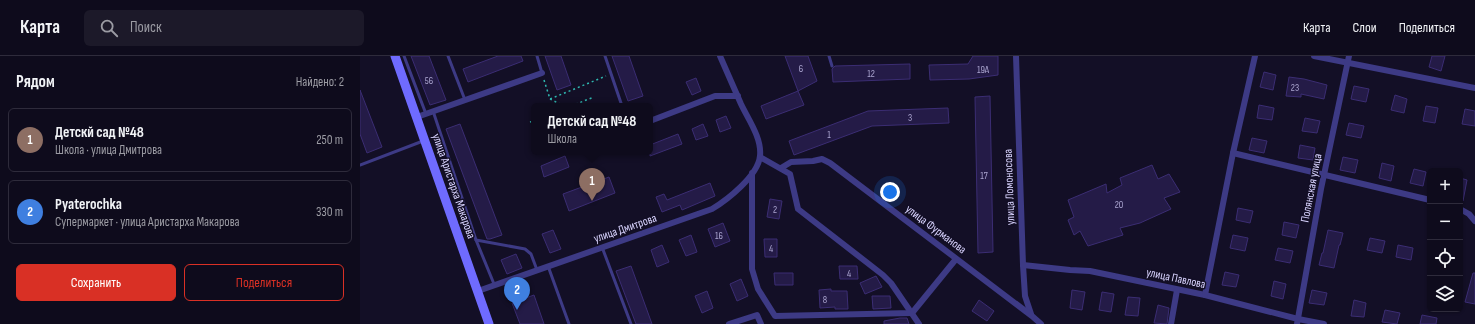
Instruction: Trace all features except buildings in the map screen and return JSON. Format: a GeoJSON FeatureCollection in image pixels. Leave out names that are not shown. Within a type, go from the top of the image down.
{"type":"FeatureCollection","features":[{"type":"Feature","properties":{"kind":"street","name":"улица Аристарха Макарова"},"geometry":{"type":"LineString","coordinates":[[395,56],[421,116],[425,140],[489,324]]}},
{"type":"Feature","properties":{"kind":"street"},"geometry":{"type":"LineString","coordinates":[[720,56],[755,133],[760,148],[760,157],[790,174],[798,209],[883,275],[891,283],[919,324]]}},
{"type":"Feature","properties":{"kind":"street","name":"улица Ломоносова"},"geometry":{"type":"LineString","coordinates":[[1016,56],[1023,265],[1025,296],[1032,316]]}},
{"type":"Feature","properties":{"kind":"street"},"geometry":{"type":"LineString","coordinates":[[1205,295],[1233,153],[1255,56]]}},
{"type":"Feature","properties":{"kind":"street"},"geometry":{"type":"LineString","coordinates":[[1314,56],[1348,59],[1475,88]]}},
{"type":"Feature","properties":{"kind":"street","name":"Полянская улица"},"geometry":{"type":"LineString","coordinates":[[1297,322],[1324,174],[1348,59]]}},
{"type":"Feature","properties":{"kind":"street"},"geometry":{"type":"LineString","coordinates":[[421,116],[542,72]]}},
{"type":"Feature","properties":{"kind":"street"},"geometry":{"type":"LineString","coordinates":[[653,120],[715,96],[738,96]]}},
{"type":"Feature","properties":{"kind":"street"},"geometry":{"type":"LineString","coordinates":[[1233,153],[1427,199]]}},
{"type":"Feature","properties":{"kind":"street","name":"улица Дмитрова"},"geometry":{"type":"LineString","coordinates":[[478,291],[494,284],[712,209],[724,202],[743,185],[760,157]]}},
{"type":"Feature","properties":{"kind":"street","name":"улица Фурманова"},"geometry":{"type":"LineString","coordinates":[[781,168],[791,162],[822,159],[830,163],[1032,316],[1040,324]]}},
{"type":"Feature","properties":{"kind":"street"},"geometry":{"type":"LineString","coordinates":[[752,172],[752,269],[758,289],[774,316],[912,313]]}},
{"type":"Feature","properties":{"kind":"street"},"geometry":{"type":"LineString","coordinates":[[1463,211],[1469,214],[1475,221]]}},
{"type":"Feature","properties":{"kind":"street"},"geometry":{"type":"LineString","coordinates":[[912,313],[956,258]]}},
{"type":"Feature","properties":{"kind":"street","name":"улица Павлова"},"geometry":{"type":"LineString","coordinates":[[1023,265],[1090,271],[1205,295],[1297,322],[1324,324]]}},
{"type":"Feature","properties":{"kind":"street"},"geometry":{"type":"LineString","coordinates":[[1171,324],[1177,290]]}},
{"type":"Feature","properties":{"kind":"street"},"geometry":{"type":"LineString","coordinates":[[729,324],[758,315],[760,324]]}},
{"type":"Feature","properties":{"kind":"lane"},"geometry":{"type":"LineString","coordinates":[[404,56],[421,116]]}},
{"type":"Feature","properties":{"kind":"lane"},"geometry":{"type":"LineString","coordinates":[[448,56],[465,100]]}},
{"type":"Feature","properties":{"kind":"lane"},"geometry":{"type":"LineString","coordinates":[[537,56],[542,72]]}},
{"type":"Feature","properties":{"kind":"lane"},"geometry":{"type":"LineString","coordinates":[[605,56],[621,103]]}},
{"type":"Feature","properties":{"kind":"lane"},"geometry":{"type":"LineString","coordinates":[[829,56],[832,66]]}},
{"type":"Feature","properties":{"kind":"lane"},"geometry":{"type":"LineString","coordinates":[[432,111],[476,240],[494,284]]}},
{"type":"Feature","properties":{"kind":"lane"},"geometry":{"type":"LineString","coordinates":[[360,165],[425,140]]}},
{"type":"Feature","properties":{"kind":"lane"},"geometry":{"type":"LineString","coordinates":[[476,240],[525,249],[531,254],[538,270]]}},
{"type":"Feature","properties":{"kind":"lane"},"geometry":{"type":"LineString","coordinates":[[602,247],[630,324]]}},
{"type":"Feature","properties":{"kind":"lane"},"geometry":{"type":"LineString","coordinates":[[548,266],[569,324]]}},
{"type":"Feature","properties":{"kind":"path"},"geometry":{"type":"LineString","coordinates":[[542,72],[550,99],[558,103]]}},
{"type":"Feature","properties":{"kind":"path"},"geometry":{"type":"LineString","coordinates":[[550,99],[611,74]]}},
{"type":"Feature","properties":{"kind":"path"},"geometry":{"type":"LineString","coordinates":[[579,103],[594,97]]}},
{"type":"Feature","properties":{"kind":"place","name":"Детскй сад №48"},"geometry":{"type":"Point","coordinates":[592,201]}},
{"type":"Feature","properties":{"kind":"place","name":"Pyaterochka"},"geometry":{"type":"Point","coordinates":[517,310]}}]}
